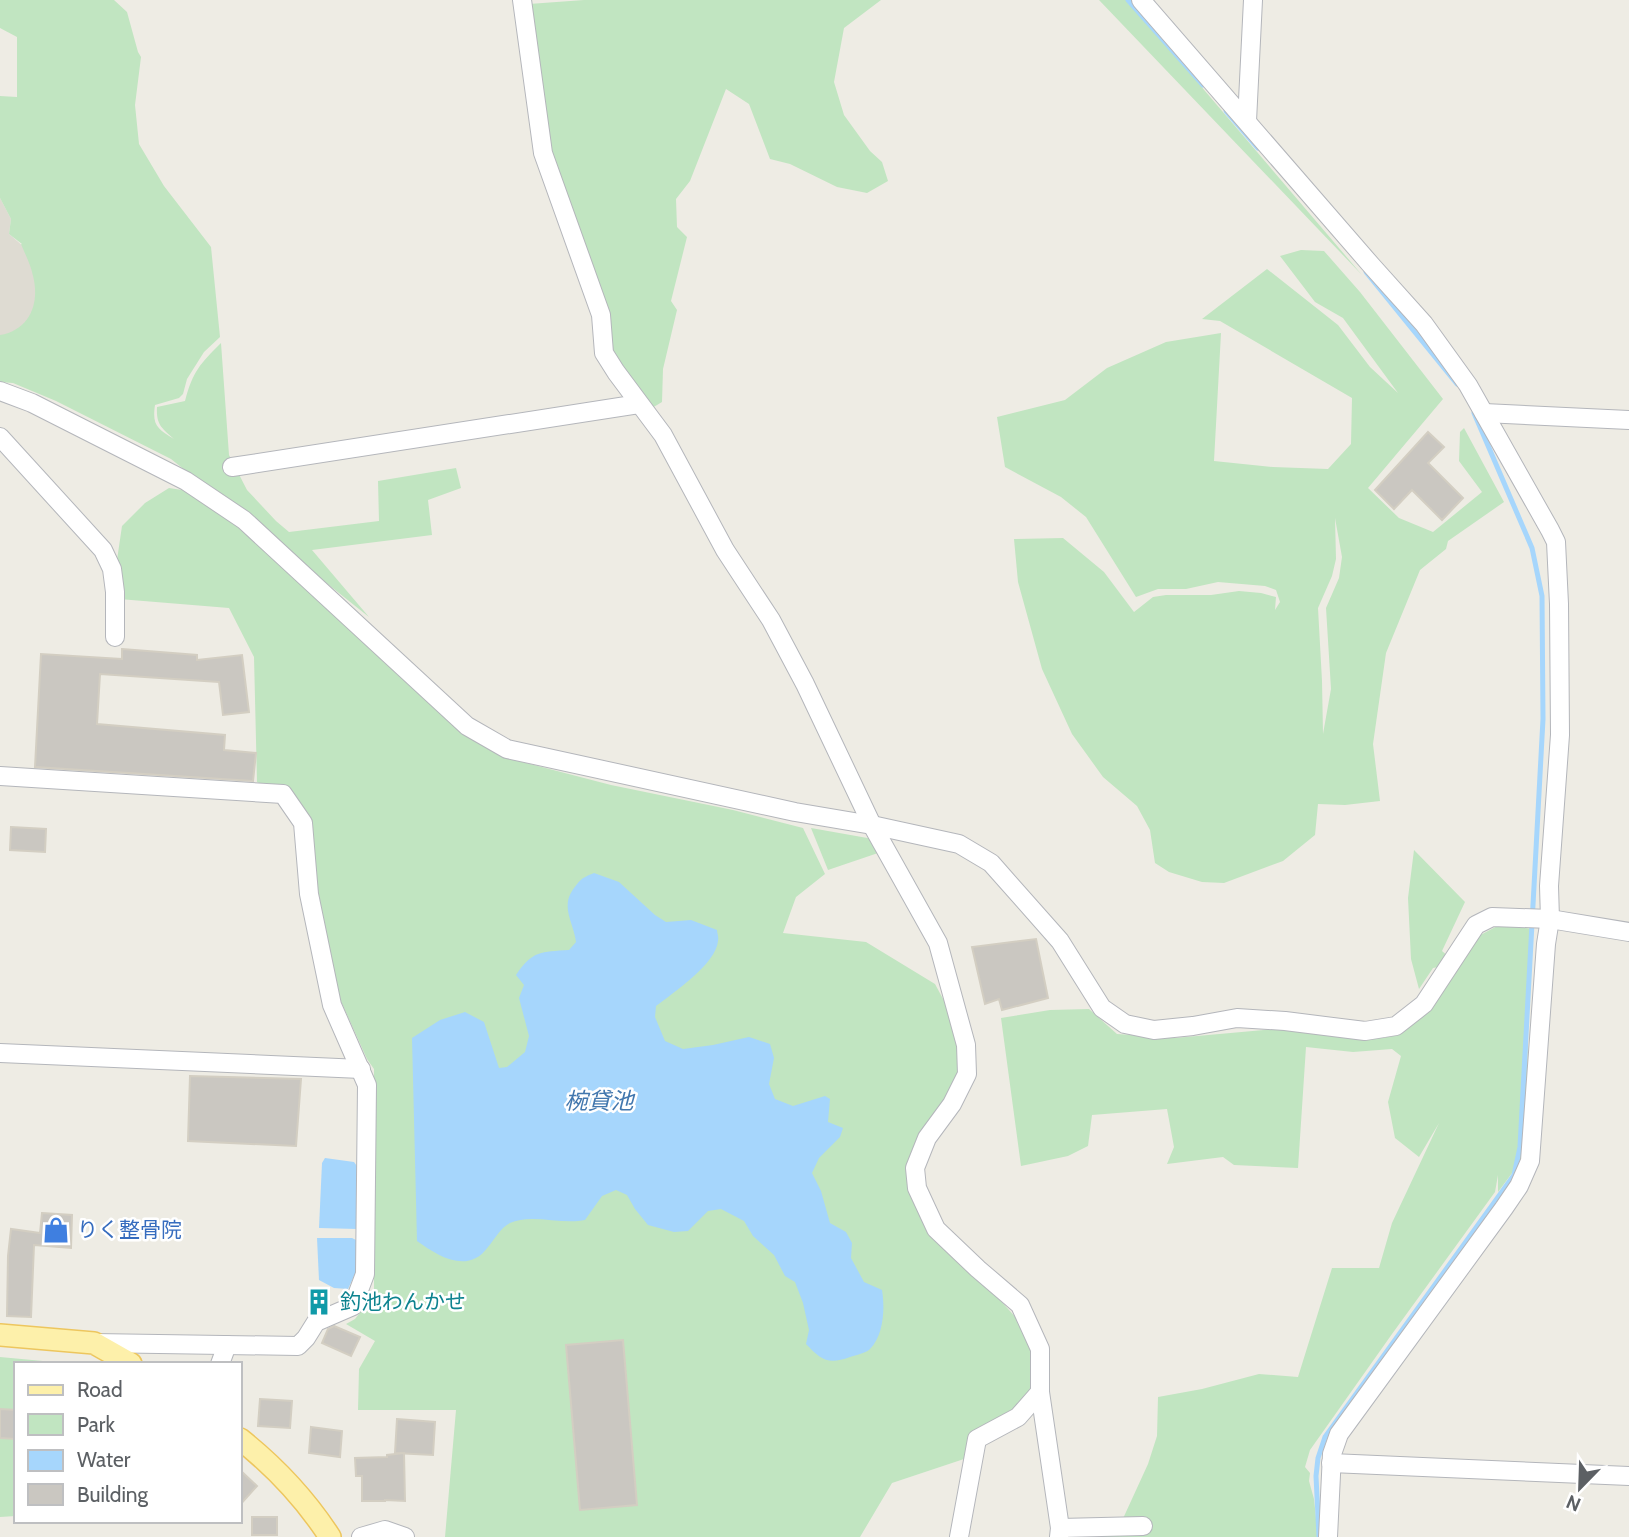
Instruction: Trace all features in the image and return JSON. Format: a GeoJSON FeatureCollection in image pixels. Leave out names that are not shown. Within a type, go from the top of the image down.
{"type":"FeatureCollection","features":[{"type":"Feature","properties":{"kind":"main road"},"geometry":{"type":"LineString","coordinates":[[0,1335],[94,1343],[127,1362]]}},
{"type":"Feature","properties":{"kind":"main road"},"geometry":{"type":"LineString","coordinates":[[242,1441],[294,1490],[330,1537]]}},
{"type":"Feature","properties":{"kind":"street"},"geometry":{"type":"LineString","coordinates":[[522,0],[543,153],[601,315],[604,353],[663,435],[725,550],[771,620],[805,684],[872,825],[938,943],[966,1045],[967,1074],[952,1104],[927,1138],[915,1168],[917,1188],[936,1229],[1020,1305],[1040,1349],[1040,1392],[1059,1533],[1143,1526]]}},
{"type":"Feature","properties":{"kind":"street"},"geometry":{"type":"LineString","coordinates":[[1141,0],[1424,324],[1468,385],[1556,542],[1560,735],[1530,1161],[1519,1186],[1504,1208],[1339,1434],[1331,1463],[1328,1537]]}},
{"type":"Feature","properties":{"kind":"street"},"geometry":{"type":"LineString","coordinates":[[1247,121],[1253,0]]}},
{"type":"Feature","properties":{"kind":"street"},"geometry":{"type":"LineString","coordinates":[[0,391],[32,403],[186,481],[244,520],[467,726],[507,749],[795,812],[959,844],[991,863],[1060,941],[1102,1008],[1125,1024],[1154,1030],[1194,1027],[1237,1018],[1366,1031],[1396,1026],[1424,1004],[1476,925],[1492,917],[1549,919],[1629,932]]}},
{"type":"Feature","properties":{"kind":"street"},"geometry":{"type":"LineString","coordinates":[[232,467],[639,404]]}},
{"type":"Feature","properties":{"kind":"street"},"geometry":{"type":"LineString","coordinates":[[1484,413],[1629,419]]}},
{"type":"Feature","properties":{"kind":"street"},"geometry":{"type":"LineString","coordinates":[[0,437],[103,550],[112,569],[115,637]]}},
{"type":"Feature","properties":{"kind":"street"},"geometry":{"type":"LineString","coordinates":[[0,776],[283,794],[303,823],[309,894],[332,1005],[367,1085],[365,1274],[354,1306],[316,1322],[298,1346],[94,1343]]}},
{"type":"Feature","properties":{"kind":"street"},"geometry":{"type":"LineString","coordinates":[[0,1053],[361,1069]]}},
{"type":"Feature","properties":{"kind":"street"},"geometry":{"type":"LineString","coordinates":[[221,1362],[227,1345]]}},
{"type":"Feature","properties":{"kind":"street"},"geometry":{"type":"LineString","coordinates":[[959,1537],[977,1438],[1018,1418],[1040,1392]]}},
{"type":"Feature","properties":{"kind":"street"},"geometry":{"type":"LineString","coordinates":[[1331,1463],[1629,1476]]}},
{"type":"Feature","properties":{"kind":"street"},"geometry":{"type":"LineString","coordinates":[[361,1537],[385,1530],[405,1537]]}},
{"type":"Feature","properties":{"kind":"shaded area"},"geometry":{"type":"Polygon","coordinates":[[[0,198],[11,219],[9,234],[32,254],[87,339],[19,368],[0,372],[0,198]]]}},
{"type":"Feature","properties":{"kind":"green space"},"geometry":{"type":"Polygon","coordinates":[[[0,0],[114,0],[127,12],[141,57],[135,105],[139,144],[164,186],[211,247],[220,337],[204,352],[187,379],[183,394],[179,398],[155,405],[155,422],[160,429],[174,439],[161,426],[157,407],[185,401],[198,369],[221,343],[229,455],[247,490],[289,532],[379,521],[378,481],[456,468],[461,488],[428,500],[432,535],[312,550],[369,617],[171,459],[56,401],[13,383],[0,382],[0,335],[19,327],[30,314],[34,305],[35,286],[22,244],[9,234],[11,219],[0,198],[0,96],[17,97],[17,37],[0,28],[0,0]]]}},
{"type":"Feature","properties":{"kind":"green space"},"geometry":{"type":"Polygon","coordinates":[[[584,0],[881,0],[844,28],[834,82],[844,115],[870,151],[882,162],[888,181],[867,193],[837,187],[790,164],[770,159],[749,104],[726,89],[690,181],[676,199],[677,227],[687,237],[671,301],[677,310],[663,369],[662,402],[652,408],[616,372],[543,135],[529,4],[584,0]]]}},
{"type":"Feature","properties":{"kind":"green space"},"geometry":{"type":"Polygon","coordinates":[[[1099,0],[1131,0],[1362,275],[1099,0]]]}},
{"type":"Feature","properties":{"kind":"green space"},"geometry":{"type":"Polygon","coordinates":[[[1301,250],[1324,251],[1360,292],[1443,399],[1368,488],[1399,518],[1433,532],[1482,492],[1459,461],[1460,432],[1464,428],[1504,502],[1448,541],[1446,549],[1420,570],[1386,653],[1373,744],[1380,801],[1345,805],[1318,804],[1315,835],[1283,861],[1224,883],[1202,882],[1169,872],[1155,863],[1150,830],[1137,806],[1103,777],[1072,734],[1042,669],[1018,582],[1014,539],[1063,538],[1104,572],[1134,612],[1153,597],[1239,591],[1276,597],[1275,610],[1280,602],[1276,590],[1265,586],[1218,582],[1186,589],[1158,589],[1136,597],[1086,517],[1061,497],[1005,467],[997,417],[1065,400],[1107,368],[1166,342],[1221,333],[1214,461],[1328,469],[1351,444],[1352,398],[1220,321],[1202,319],[1267,269],[1338,325],[1370,367],[1398,393],[1343,318],[1315,302],[1280,256],[1301,250]],[[1335,518],[1336,559],[1332,576],[1318,608],[1323,734],[1331,689],[1326,608],[1339,578],[1342,557],[1335,518]]]}},
{"type":"Feature","properties":{"kind":"green space"},"geometry":{"type":"Polygon","coordinates":[[[169,488],[189,491],[249,535],[440,713],[507,758],[611,785],[733,810],[803,828],[825,874],[796,897],[783,933],[866,942],[935,984],[963,1036],[959,1079],[915,1168],[936,1229],[1037,1341],[1040,1392],[964,1459],[892,1483],[860,1537],[445,1537],[456,1410],[358,1410],[359,1369],[375,1341],[346,1324],[355,1319],[374,1294],[374,1069],[339,997],[312,860],[283,794],[257,782],[254,657],[229,608],[119,599],[117,560],[122,526],[145,503],[169,488]]]}},
{"type":"Feature","properties":{"kind":"green space"},"geometry":{"type":"Polygon","coordinates":[[[811,828],[873,839],[878,853],[828,870],[811,828]]]}},
{"type":"Feature","properties":{"kind":"green space"},"geometry":{"type":"Polygon","coordinates":[[[1414,850],[1465,902],[1442,951],[1457,964],[1473,939],[1501,924],[1532,929],[1528,996],[1527,1113],[1521,1161],[1498,1192],[1498,1175],[1495,1192],[1310,1450],[1305,1467],[1310,1473],[1318,1537],[1059,1537],[1060,1528],[1115,1536],[1148,1464],[1157,1436],[1158,1397],[1259,1374],[1298,1377],[1332,1268],[1379,1268],[1392,1223],[1439,1123],[1419,1157],[1395,1138],[1388,1102],[1401,1056],[1392,1049],[1353,1052],[1306,1047],[1298,1168],[1234,1165],[1223,1157],[1167,1164],[1174,1147],[1167,1109],[1092,1115],[1088,1146],[1068,1156],[1021,1166],[1001,1018],[1050,1010],[1089,1009],[1117,1034],[1175,1038],[1297,1027],[1345,1036],[1385,1038],[1449,965],[1433,968],[1419,989],[1411,959],[1408,898],[1414,850]]]}},
{"type":"Feature","properties":{"kind":"green space"},"geometry":{"type":"Polygon","coordinates":[[[0,1357],[54,1362],[14,1362],[14,1516],[0,1517],[0,1357]]]}},
{"type":"Feature","properties":{"kind":"water","name":"椀貸池"},"geometry":{"type":"Polygon","coordinates":[[[594,873],[619,882],[666,922],[691,920],[717,930],[718,941],[710,959],[693,977],[656,1006],[655,1017],[665,1041],[683,1049],[749,1037],[770,1044],[774,1058],[769,1084],[775,1099],[793,1106],[825,1096],[830,1099],[828,1122],[843,1128],[840,1137],[819,1158],[812,1173],[821,1191],[830,1223],[846,1232],[852,1243],[851,1258],[864,1282],[882,1290],[881,1329],[875,1343],[861,1354],[830,1361],[806,1344],[809,1330],[795,1282],[785,1276],[774,1255],[753,1236],[744,1221],[721,1209],[708,1211],[688,1231],[674,1232],[648,1225],[627,1195],[616,1190],[602,1196],[585,1220],[527,1219],[510,1223],[480,1255],[471,1260],[443,1257],[417,1241],[412,1038],[440,1020],[465,1012],[484,1022],[499,1068],[507,1067],[525,1052],[529,1036],[519,998],[524,985],[516,975],[538,954],[569,950],[576,942],[568,910],[569,897],[581,880],[594,873]]]}},
{"type":"Feature","properties":{"kind":"water"},"geometry":{"type":"Polygon","coordinates":[[[325,1158],[354,1162],[359,1169],[357,1229],[319,1228],[322,1163],[325,1158]]]}},
{"type":"Feature","properties":{"kind":"water"},"geometry":{"type":"Polygon","coordinates":[[[317,1238],[352,1238],[358,1241],[356,1272],[348,1289],[334,1288],[319,1280],[317,1238]]]}},
{"type":"Feature","properties":{"kind":"building"},"geometry":{"type":"Polygon","coordinates":[[[1428,432],[1444,447],[1428,463],[1463,498],[1442,520],[1412,490],[1394,509],[1375,490],[1428,432]]]}},
{"type":"Feature","properties":{"kind":"building"},"geometry":{"type":"Polygon","coordinates":[[[122,649],[197,655],[197,660],[242,655],[249,712],[223,715],[219,682],[100,674],[97,724],[225,735],[224,750],[256,753],[253,781],[35,767],[41,654],[122,659],[122,649]]]}},
{"type":"Feature","properties":{"kind":"building"},"geometry":{"type":"Polygon","coordinates":[[[11,827],[46,829],[45,852],[10,850],[11,827]]]}},
{"type":"Feature","properties":{"kind":"building"},"geometry":{"type":"Polygon","coordinates":[[[1036,939],[1048,998],[1002,1010],[999,999],[985,1004],[972,947],[1036,939]]]}},
{"type":"Feature","properties":{"kind":"building"},"geometry":{"type":"Polygon","coordinates":[[[190,1076],[301,1079],[296,1146],[188,1141],[190,1076]]]}},
{"type":"Feature","properties":{"kind":"building"},"geometry":{"type":"Polygon","coordinates":[[[42,1213],[72,1215],[71,1248],[34,1245],[31,1317],[7,1316],[11,1229],[40,1233],[42,1213]]]}},
{"type":"Feature","properties":{"kind":"building","name":"釣池わんかせ"},"geometry":{"type":"Polygon","coordinates":[[[313,1293],[327,1293],[326,1305],[312,1310],[313,1293]]]}},
{"type":"Feature","properties":{"kind":"building"},"geometry":{"type":"Polygon","coordinates":[[[334,1326],[360,1337],[351,1356],[322,1343],[328,1329],[334,1326]]]}},
{"type":"Feature","properties":{"kind":"building"},"geometry":{"type":"Polygon","coordinates":[[[623,1340],[637,1505],[580,1510],[566,1345],[623,1340]]]}},
{"type":"Feature","properties":{"kind":"building"},"geometry":{"type":"Polygon","coordinates":[[[260,1399],[292,1401],[290,1428],[258,1426],[260,1399]]]}},
{"type":"Feature","properties":{"kind":"building"},"geometry":{"type":"Polygon","coordinates":[[[0,1409],[14,1410],[14,1439],[0,1438],[0,1409]]]}},
{"type":"Feature","properties":{"kind":"building"},"geometry":{"type":"Polygon","coordinates":[[[397,1419],[435,1422],[433,1455],[395,1453],[397,1419]]]}},
{"type":"Feature","properties":{"kind":"building"},"geometry":{"type":"Polygon","coordinates":[[[311,1427],[342,1431],[340,1457],[309,1453],[311,1427]]]}},
{"type":"Feature","properties":{"kind":"building"},"geometry":{"type":"Polygon","coordinates":[[[404,1453],[405,1501],[362,1501],[362,1476],[356,1476],[355,1458],[387,1457],[404,1453]]]}},
{"type":"Feature","properties":{"kind":"building"},"geometry":{"type":"Polygon","coordinates":[[[242,1472],[257,1486],[242,1503],[242,1472]]]}},
{"type":"Feature","properties":{"kind":"building"},"geometry":{"type":"Polygon","coordinates":[[[252,1517],[277,1517],[277,1535],[252,1535],[252,1517]]]}},
{"type":"Feature","properties":{"kind":"waterway"},"geometry":{"type":"LineString","coordinates":[[1128,0],[1203,85]]}},
{"type":"Feature","properties":{"kind":"waterway"},"geometry":{"type":"LineString","coordinates":[[1226,111],[1258,148]]}},
{"type":"Feature","properties":{"kind":"waterway"},"geometry":{"type":"LineString","coordinates":[[1366,272],[1457,384]]}},
{"type":"Feature","properties":{"kind":"waterway"},"geometry":{"type":"LineString","coordinates":[[1319,1537],[1316,1476],[1325,1437],[1514,1175],[1520,1147],[1543,719],[1542,596],[1532,548],[1474,413]]}},
{"type":"Feature","properties":{"kind":"place","name":"りく整骨院"},"geometry":{"type":"Point","coordinates":[56,1230]}},
{"type":"Feature","properties":{"kind":"place","name":"釣池わんかせ"},"geometry":{"type":"Point","coordinates":[319,1302]}}]}
